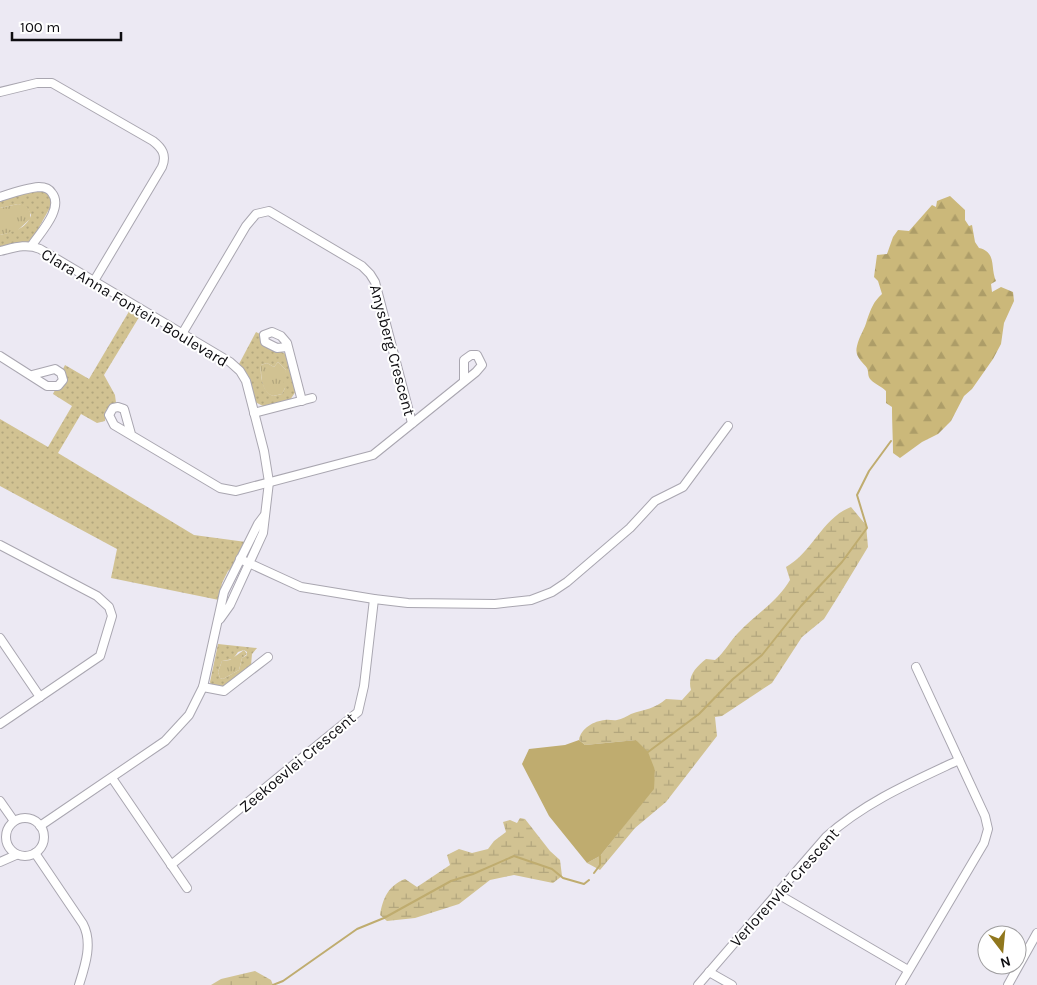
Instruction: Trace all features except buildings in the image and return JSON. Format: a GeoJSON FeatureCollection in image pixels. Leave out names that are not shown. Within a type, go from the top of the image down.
{"type":"FeatureCollection","features":[{"type":"Feature","properties":{"kind":"street"},"geometry":{"type":"LineString","coordinates":[[0,92],[37,83],[57,85],[153,141],[162,150],[165,158],[162,167],[94,281]]}},
{"type":"Feature","properties":{"kind":"street"},"geometry":{"type":"LineString","coordinates":[[0,197],[41,187],[53,194],[56,200],[55,209],[32,245]]}},
{"type":"Feature","properties":{"kind":"street","name":"Anysberg Crescent"},"geometry":{"type":"LineString","coordinates":[[131,434],[220,488],[236,491],[369,457],[412,423],[375,282],[370,274],[362,266],[269,211],[256,214],[246,226],[182,334]]}},
{"type":"Feature","properties":{"kind":"street","name":"Clara Anna Fontein Boulevard"},"geometry":{"type":"LineString","coordinates":[[0,251],[32,245],[237,368],[246,381],[269,482],[263,534],[250,564],[225,613],[220,619]]}},
{"type":"Feature","properties":{"kind":"street"},"geometry":{"type":"LineString","coordinates":[[288,347],[302,401]]}},
{"type":"Feature","properties":{"kind":"street"},"geometry":{"type":"LineString","coordinates":[[0,356],[32,375]]}},
{"type":"Feature","properties":{"kind":"street"},"geometry":{"type":"LineString","coordinates":[[412,423],[464,381]]}},
{"type":"Feature","properties":{"kind":"street"},"geometry":{"type":"LineString","coordinates":[[254,413],[312,398]]}},
{"type":"Feature","properties":{"kind":"street"},"geometry":{"type":"LineString","coordinates":[[240,559],[301,587],[374,599],[408,602],[495,604],[531,600],[552,592],[567,582],[630,528],[655,500],[683,487],[728,426]]}},
{"type":"Feature","properties":{"kind":"street","name":"Clara Anna Fontein Boulevard"},"geometry":{"type":"LineString","coordinates":[[40,826],[165,741],[179,728],[203,687],[220,619],[224,592],[258,524],[264,516]]}},
{"type":"Feature","properties":{"kind":"street"},"geometry":{"type":"LineString","coordinates":[[0,545],[97,596],[111,610],[111,624],[100,656],[0,724]]}},
{"type":"Feature","properties":{"kind":"street","name":"Zeekoevlei Crescent"},"geometry":{"type":"LineString","coordinates":[[171,865],[358,712],[364,686],[374,599]]}},
{"type":"Feature","properties":{"kind":"street"},"geometry":{"type":"LineString","coordinates":[[0,638],[40,697]]}},
{"type":"Feature","properties":{"kind":"street"},"geometry":{"type":"LineString","coordinates":[[203,687],[220,692],[227,690],[268,657]]}},
{"type":"Feature","properties":{"kind":"street"},"geometry":{"type":"LineString","coordinates":[[900,985],[987,835],[988,824],[916,667]]}},
{"type":"Feature","properties":{"kind":"street","name":"Verlorenvlei Crescent"},"geometry":{"type":"LineString","coordinates":[[698,985],[826,836],[855,812],[959,760]]}},
{"type":"Feature","properties":{"kind":"street"},"geometry":{"type":"LineString","coordinates":[[112,778],[188,888]]}},
{"type":"Feature","properties":{"kind":"street"},"geometry":{"type":"LineString","coordinates":[[0,800],[14,821]]}},
{"type":"Feature","properties":{"kind":"street"},"geometry":{"type":"LineString","coordinates":[[28,818],[40,826],[44,834],[43,843],[35,853],[26,856],[16,854],[8,847],[3,839],[14,821],[28,818]]}},
{"type":"Feature","properties":{"kind":"street"},"geometry":{"type":"LineString","coordinates":[[35,853],[88,934],[88,949],[79,985]]}},
{"type":"Feature","properties":{"kind":"street"},"geometry":{"type":"LineString","coordinates":[[0,862],[16,854]]}},
{"type":"Feature","properties":{"kind":"street"},"geometry":{"type":"LineString","coordinates":[[776,893],[908,970]]}},
{"type":"Feature","properties":{"kind":"street"},"geometry":{"type":"LineString","coordinates":[[1008,985],[1037,933]]}},
{"type":"Feature","properties":{"kind":"street"},"geometry":{"type":"LineString","coordinates":[[709,972],[732,985]]}},
{"type":"Feature","properties":{"kind":"green space"},"geometry":{"type":"Polygon","coordinates":[[[38,190],[48,194],[52,204],[33,238],[28,242],[0,247],[0,235],[23,227],[31,215],[27,207],[18,204],[0,208],[0,200],[38,190]]]}},
{"type":"Feature","properties":{"kind":"green space"},"geometry":{"type":"Polygon","coordinates":[[[950,196],[965,210],[965,220],[969,226],[972,225],[975,242],[979,248],[985,250],[991,257],[996,281],[991,284],[992,292],[1001,287],[1013,292],[1014,301],[1004,323],[1001,344],[972,389],[964,396],[951,421],[938,434],[922,442],[900,458],[893,453],[892,407],[886,403],[886,391],[870,378],[867,368],[859,359],[856,350],[873,306],[882,294],[878,281],[874,277],[877,255],[887,254],[893,237],[898,230],[909,231],[932,205],[936,207],[937,201],[950,196]]]}},
{"type":"Feature","properties":{"kind":"green space"},"geometry":{"type":"Polygon","coordinates":[[[18,204],[27,206],[30,212],[30,219],[17,231],[0,235],[0,208],[18,204]]]}},
{"type":"Feature","properties":{"kind":"green space"},"geometry":{"type":"Polygon","coordinates":[[[131,308],[141,314],[104,375],[115,395],[116,403],[106,410],[105,421],[97,423],[81,414],[58,453],[194,535],[246,542],[222,583],[219,600],[111,578],[117,549],[0,486],[0,419],[48,447],[72,406],[53,394],[64,372],[65,365],[89,379],[131,308]]]}},
{"type":"Feature","properties":{"kind":"green space"},"geometry":{"type":"Polygon","coordinates":[[[256,332],[260,334],[262,343],[286,354],[296,391],[290,400],[265,407],[255,402],[248,375],[239,364],[256,332]],[[278,362],[274,367],[267,363],[261,365],[262,383],[269,394],[273,396],[282,394],[285,388],[283,379],[286,370],[278,362]]]}},
{"type":"Feature","properties":{"kind":"green space"},"geometry":{"type":"Polygon","coordinates":[[[278,362],[286,370],[285,388],[282,394],[273,396],[264,387],[261,365],[267,363],[274,367],[278,362]]]}},
{"type":"Feature","properties":{"kind":"green space"},"geometry":{"type":"Polygon","coordinates":[[[851,507],[866,525],[868,547],[824,619],[802,637],[772,683],[722,716],[715,717],[717,736],[666,802],[635,828],[600,870],[587,863],[600,856],[653,789],[655,770],[636,740],[585,745],[579,740],[582,732],[597,722],[619,720],[654,707],[666,699],[682,700],[691,690],[690,680],[696,669],[706,659],[715,660],[738,633],[779,595],[790,580],[786,567],[803,553],[832,519],[851,507]]]}},
{"type":"Feature","properties":{"kind":"green space"},"geometry":{"type":"Polygon","coordinates":[[[218,644],[257,648],[252,654],[251,665],[222,688],[211,686],[210,682],[218,644]],[[244,650],[238,652],[233,659],[222,661],[218,672],[220,678],[223,679],[239,670],[242,658],[247,655],[247,652],[244,650]]]}},
{"type":"Feature","properties":{"kind":"green space"},"geometry":{"type":"Polygon","coordinates":[[[244,650],[247,654],[242,658],[239,670],[223,679],[220,678],[218,672],[222,661],[230,660],[244,650]]]}},
{"type":"Feature","properties":{"kind":"green space"},"geometry":{"type":"Polygon","coordinates":[[[520,818],[525,819],[550,851],[560,860],[562,876],[553,883],[514,875],[490,880],[459,904],[415,918],[387,921],[380,915],[387,893],[394,885],[405,879],[417,887],[450,865],[447,855],[459,849],[472,853],[488,849],[494,841],[506,832],[503,822],[510,820],[517,823],[520,818]]]}},
{"type":"Feature","properties":{"kind":"green space"},"geometry":{"type":"Polygon","coordinates":[[[255,971],[271,980],[273,985],[211,985],[221,979],[255,971]]]}},
{"type":"Feature","properties":{"kind":"shaded area"},"geometry":{"type":"Polygon","coordinates":[[[579,740],[585,745],[636,740],[648,752],[655,770],[654,789],[600,856],[587,863],[549,816],[522,764],[529,749],[565,745],[579,740]]]}},
{"type":"Feature","properties":{"kind":"waterway"},"geometry":{"type":"LineString","coordinates":[[648,752],[699,714],[733,679],[762,655],[801,606],[842,562],[867,528],[857,495],[869,471],[891,441]]}},
{"type":"Feature","properties":{"kind":"waterway"},"geometry":{"type":"LineString","coordinates":[[273,985],[283,981],[357,929],[384,918],[451,881],[473,874],[514,856],[552,869],[563,878],[584,884],[589,880]]}},
{"type":"Feature","properties":{"kind":"waterway"},"geometry":{"type":"LineString","coordinates":[[594,873],[600,865],[600,856]]}}]}
